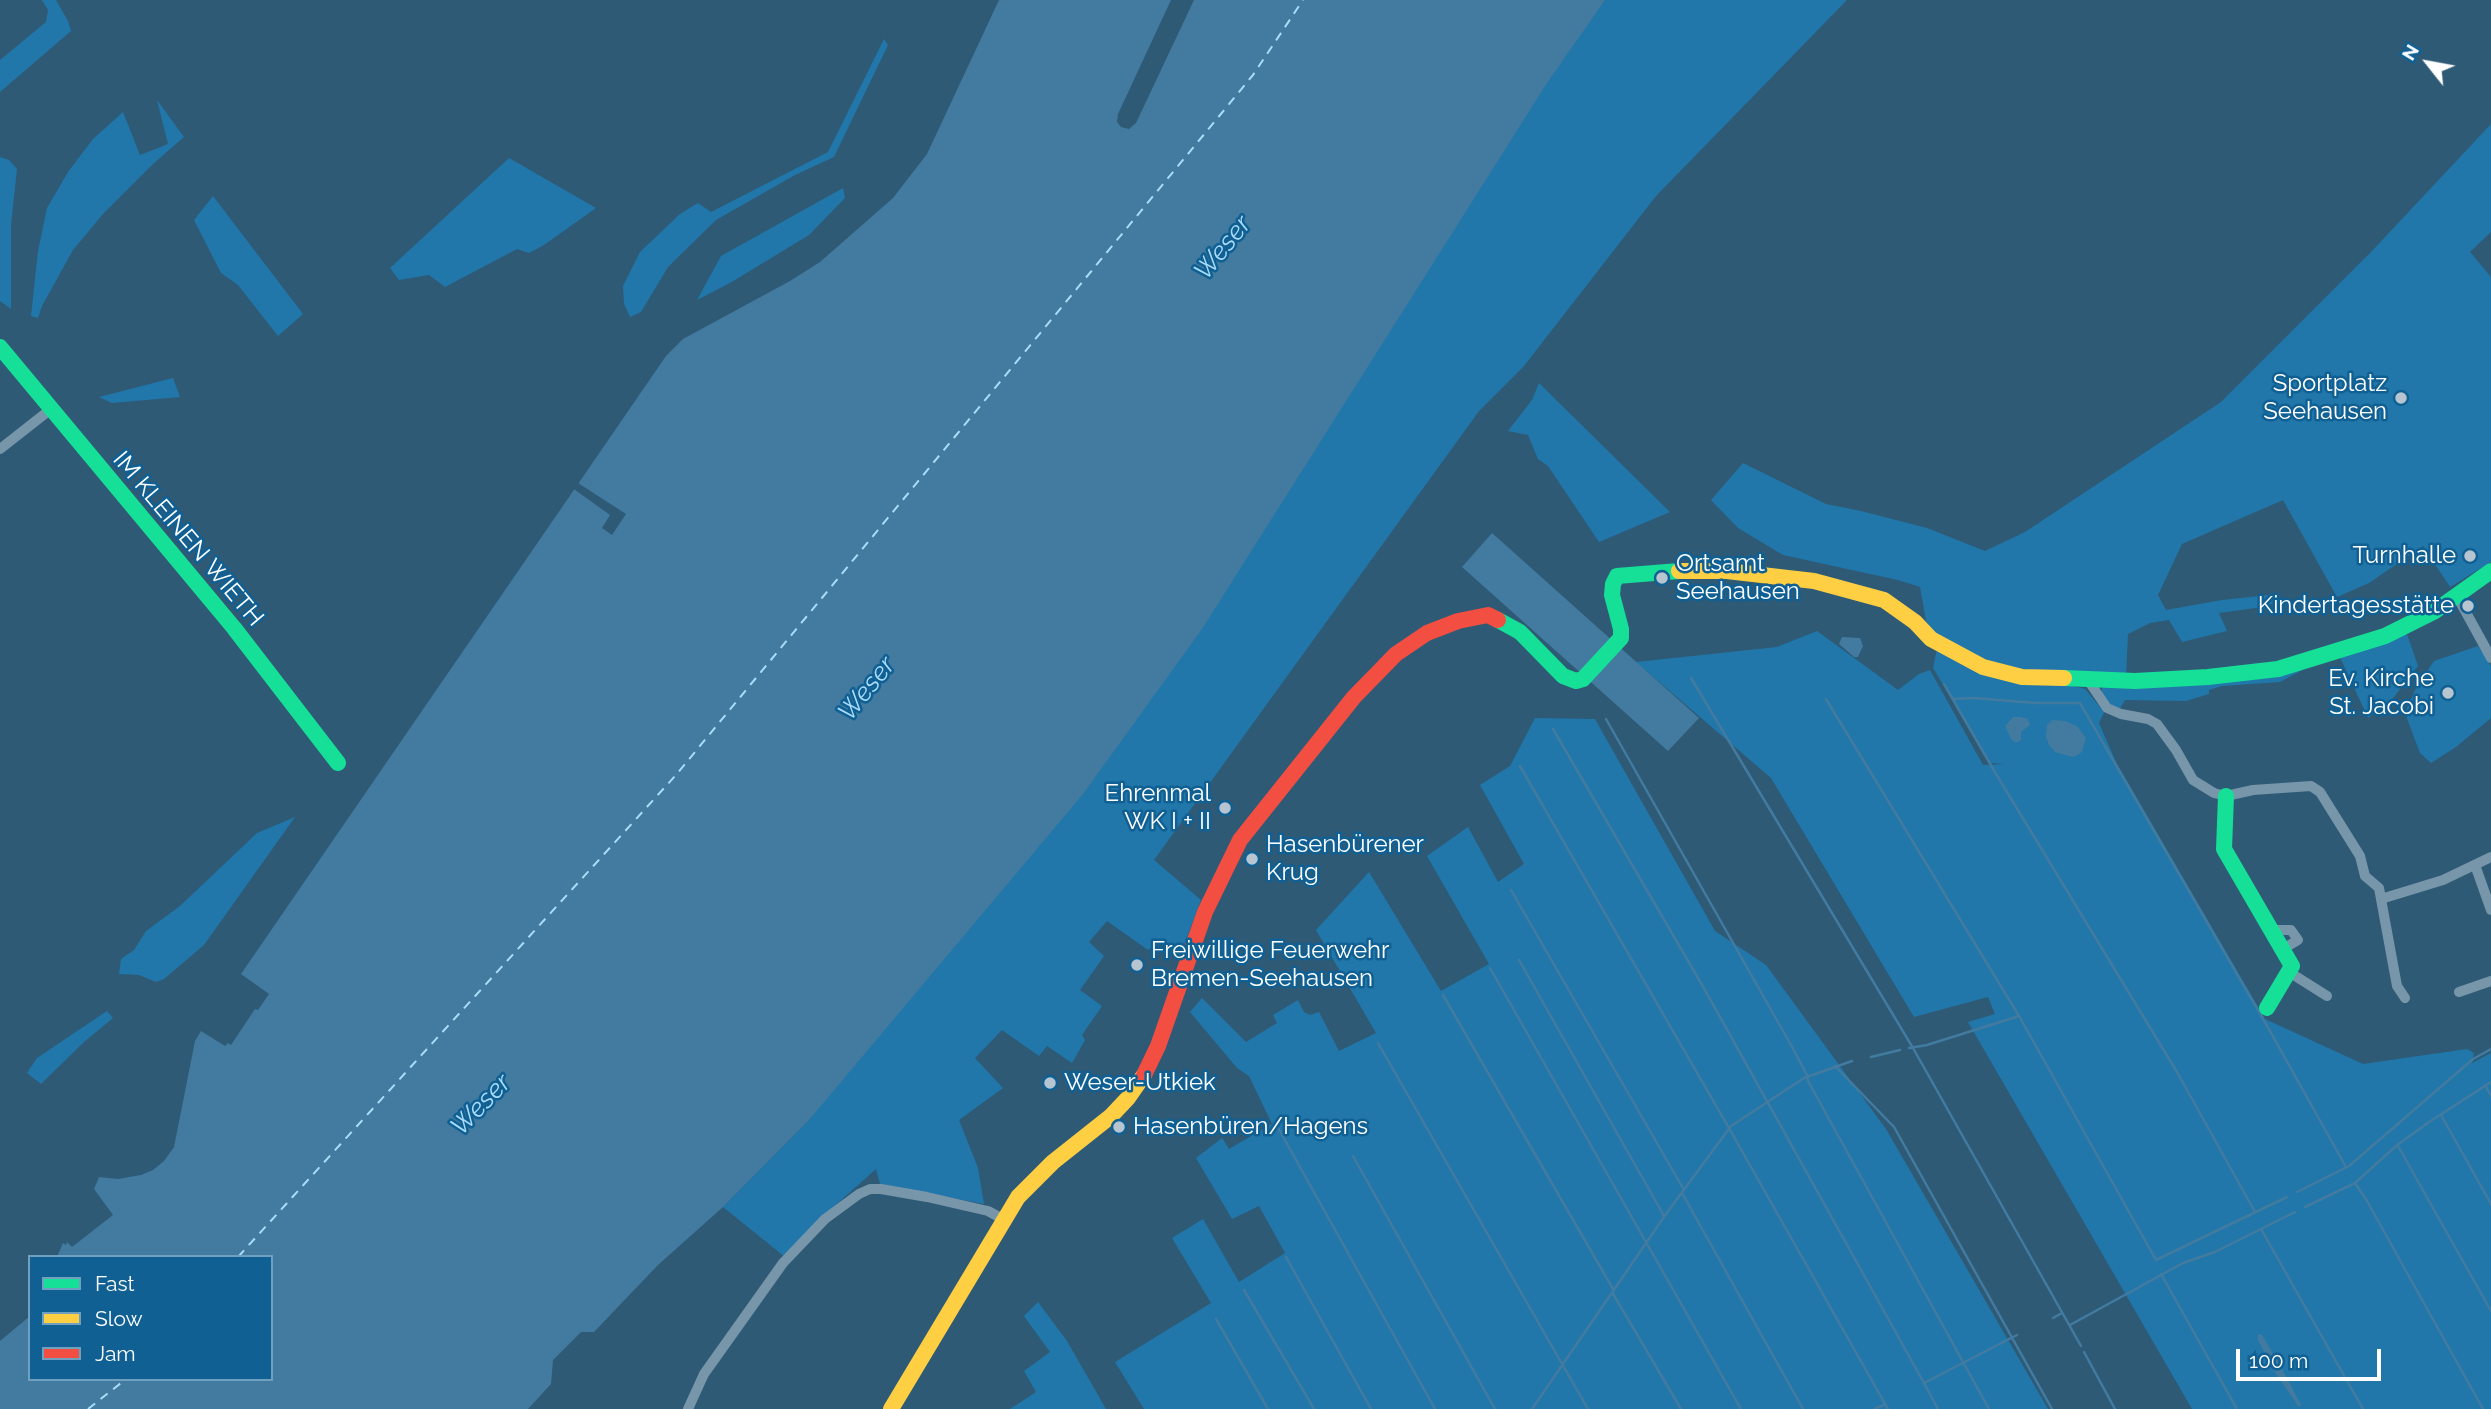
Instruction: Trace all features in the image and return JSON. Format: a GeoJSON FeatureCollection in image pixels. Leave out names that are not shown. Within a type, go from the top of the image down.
{"type":"FeatureCollection","features":[{"type":"Feature","properties":{"kind":"street","name":"IM KLEINEN WIETH"},"geometry":{"type":"LineString","coordinates":[[0,347],[234,628],[338,763]]}},
{"type":"Feature","properties":{"kind":"street"},"geometry":{"type":"LineString","coordinates":[[0,449],[51,409]]}},
{"type":"Feature","properties":{"kind":"street"},"geometry":{"type":"LineString","coordinates":[[891,1409],[1018,1197],[1043,1171],[1111,1116],[1142,1080],[1158,1046],[1205,912],[1240,840],[1354,697],[1396,654],[1427,633],[1458,621],[1488,615],[1520,632],[1563,676],[1576,681],[1583,679],[1621,638],[1612,595],[1612,584],[1617,576],[1681,571],[1763,574],[1814,581],[1884,600],[1915,622],[1931,639],[1983,667],[2022,677],[2135,681],[2278,669],[2385,636],[2425,618],[2491,571]]}},
{"type":"Feature","properties":{"kind":"street"},"geometry":{"type":"LineString","coordinates":[[2457,596],[2491,658]]}},
{"type":"Feature","properties":{"kind":"street"},"geometry":{"type":"LineString","coordinates":[[2088,680],[2106,708],[2157,724],[2193,779],[2203,787],[2226,796],[2253,790],[2311,786],[2320,792],[2360,856],[2365,876],[2379,888],[2397,986],[2405,998]]}},
{"type":"Feature","properties":{"kind":"street"},"geometry":{"type":"LineString","coordinates":[[2226,796],[2224,849],[2292,966],[2267,1008]]}},
{"type":"Feature","properties":{"kind":"street"},"geometry":{"type":"LineString","coordinates":[[2381,899],[2443,880],[2491,857]]}},
{"type":"Feature","properties":{"kind":"street"},"geometry":{"type":"LineString","coordinates":[[2475,865],[2491,910]]}},
{"type":"Feature","properties":{"kind":"street"},"geometry":{"type":"LineString","coordinates":[[2289,972],[2327,996]]}},
{"type":"Feature","properties":{"kind":"street"},"geometry":{"type":"LineString","coordinates":[[2459,992],[2491,981]]}},
{"type":"Feature","properties":{"kind":"street"},"geometry":{"type":"LineString","coordinates":[[688,1409],[704,1374],[783,1263],[825,1219],[859,1194],[870,1189],[894,1192],[988,1211],[1003,1219]]}},
{"type":"Feature","properties":{"kind":"shaded area"},"geometry":{"type":"Polygon","coordinates":[[[42,0],[56,0],[71,31],[0,92],[0,60],[46,22],[48,10],[42,0]]]}},
{"type":"Feature","properties":{"kind":"shaded area"},"geometry":{"type":"Polygon","coordinates":[[[1604,0],[1847,0],[1656,196],[1524,366],[1479,411],[1154,860],[1201,900],[1181,953],[1160,939],[1148,950],[1107,921],[1089,942],[1104,956],[1080,990],[1102,1006],[1082,1035],[1085,1040],[1072,1063],[1047,1046],[1039,1056],[1002,1030],[975,1058],[1003,1088],[959,1120],[978,1168],[984,1204],[880,1184],[876,1169],[812,1226],[785,1257],[723,1207],[809,1120],[1604,0]]]}},
{"type":"Feature","properties":{"kind":"shaded area"},"geometry":{"type":"Polygon","coordinates":[[[884,39],[888,45],[834,157],[795,175],[716,220],[668,267],[641,312],[630,317],[624,304],[623,286],[640,252],[680,214],[698,203],[711,212],[828,152],[884,39]]]}},
{"type":"Feature","properties":{"kind":"shaded area"},"geometry":{"type":"Polygon","coordinates":[[[157,100],[184,137],[103,214],[73,250],[38,318],[31,316],[38,251],[47,208],[68,172],[93,139],[123,112],[140,155],[168,144],[157,100]]]}},
{"type":"Feature","properties":{"kind":"shaded area"},"geometry":{"type":"Polygon","coordinates":[[[2491,124],[2491,232],[2470,252],[2491,277],[2491,562],[2450,587],[2423,546],[2369,583],[2337,597],[2283,500],[2182,544],[2158,595],[2166,610],[2278,594],[2281,601],[2263,607],[2219,613],[2227,631],[2182,642],[2169,620],[2150,623],[2128,634],[2126,676],[2009,670],[1956,650],[1935,634],[1926,621],[1920,587],[1783,555],[1738,528],[1711,500],[1743,463],[1826,504],[1927,528],[1985,551],[2025,532],[2221,402],[2371,252],[2491,124]]]}},
{"type":"Feature","properties":{"kind":"shaded area"},"geometry":{"type":"Polygon","coordinates":[[[0,157],[9,160],[17,169],[11,225],[11,309],[0,301],[0,157]]]}},
{"type":"Feature","properties":{"kind":"shaded area"},"geometry":{"type":"Polygon","coordinates":[[[509,158],[596,208],[529,253],[517,249],[445,287],[429,275],[399,280],[390,268],[509,158]]]}},
{"type":"Feature","properties":{"kind":"shaded area"},"geometry":{"type":"Polygon","coordinates":[[[843,188],[845,198],[809,235],[697,300],[721,256],[843,188]]]}},
{"type":"Feature","properties":{"kind":"shaded area"},"geometry":{"type":"Polygon","coordinates":[[[213,196],[303,314],[278,336],[238,285],[221,273],[194,220],[213,196]]]}},
{"type":"Feature","properties":{"kind":"shaded area"},"geometry":{"type":"Polygon","coordinates":[[[173,378],[180,397],[112,403],[99,397],[173,378]]]}},
{"type":"Feature","properties":{"kind":"shaded area"},"geometry":{"type":"Polygon","coordinates":[[[1539,383],[1670,512],[1599,542],[1548,466],[1538,459],[1528,435],[1508,431],[1532,400],[1539,383]]]}},
{"type":"Feature","properties":{"kind":"shaded area"},"geometry":{"type":"Polygon","coordinates":[[[1817,631],[1898,690],[1919,674],[1930,670],[1983,765],[2004,764],[1990,763],[1933,668],[1937,649],[2085,689],[2104,712],[2099,723],[2116,762],[2265,1019],[2363,1064],[2467,1049],[2474,1053],[2472,1063],[2491,1053],[2491,1409],[2192,1409],[1968,1022],[1995,1014],[1988,997],[1914,1017],[1771,778],[1636,662],[1777,647],[1817,631]]]}},
{"type":"Feature","properties":{"kind":"shaded area"},"geometry":{"type":"Polygon","coordinates":[[[2407,634],[2418,666],[2390,702],[2368,718],[2339,655],[2407,634]]]}},
{"type":"Feature","properties":{"kind":"shaded area"},"geometry":{"type":"Polygon","coordinates":[[[2478,646],[2491,666],[2491,718],[2456,747],[2431,763],[2420,753],[2405,713],[2416,688],[2434,661],[2478,646]]]}},
{"type":"Feature","properties":{"kind":"shaded area"},"geometry":{"type":"Polygon","coordinates":[[[2312,665],[2280,682],[2222,686],[2209,690],[2209,694],[2186,701],[2125,700],[2119,710],[2102,698],[2102,688],[2107,684],[2312,665]]]}},
{"type":"Feature","properties":{"kind":"shaded area"},"geometry":{"type":"Polygon","coordinates":[[[1535,718],[1595,719],[1715,931],[1766,965],[1886,1129],[2048,1409],[1144,1409],[1115,1362],[1211,1303],[1172,1238],[1203,1219],[1239,1282],[1285,1253],[1259,1206],[1232,1219],[1196,1158],[1222,1138],[1229,1149],[1272,1124],[1249,1076],[1237,1068],[1190,1012],[1202,998],[1246,1042],[1277,1023],[1273,1015],[1298,1000],[1304,1012],[1310,1015],[1319,1012],[1339,1051],[1376,1033],[1316,930],[1369,872],[1441,991],[1489,964],[1427,856],[1468,827],[1498,882],[1524,864],[1480,785],[1510,766],[1535,718]]]}},
{"type":"Feature","properties":{"kind":"shaded area"},"geometry":{"type":"Polygon","coordinates":[[[295,817],[204,945],[164,979],[156,982],[139,975],[119,974],[121,959],[134,950],[146,931],[180,906],[257,833],[295,817]]]}},
{"type":"Feature","properties":{"kind":"shaded area"},"geometry":{"type":"Polygon","coordinates":[[[107,1011],[113,1018],[41,1084],[27,1073],[37,1058],[107,1011]]]}},
{"type":"Feature","properties":{"kind":"shaded area"},"geometry":{"type":"Polygon","coordinates":[[[1038,1302],[1067,1341],[1106,1409],[1010,1409],[1036,1392],[1024,1371],[1050,1352],[1024,1316],[1038,1302]]]}},
{"type":"Feature","properties":{"kind":"water","name":"Weser"},"geometry":{"type":"Polygon","coordinates":[[[999,0],[1171,0],[1118,114],[1117,122],[1121,127],[1129,129],[1136,123],[1194,0],[1605,0],[1547,83],[1202,629],[1083,794],[809,1120],[723,1207],[658,1265],[594,1332],[581,1332],[553,1360],[551,1384],[528,1409],[0,1409],[0,1341],[28,1318],[28,1381],[273,1381],[273,1255],[58,1255],[63,1243],[66,1245],[67,1242],[72,1247],[113,1215],[94,1189],[99,1177],[118,1179],[141,1175],[164,1161],[174,1147],[195,1041],[201,1031],[225,1046],[228,1043],[231,1045],[255,1009],[258,1010],[269,994],[241,974],[666,356],[683,339],[820,262],[893,198],[927,154],[999,0]]]}},
{"type":"Feature","properties":{"kind":"water"},"geometry":{"type":"Polygon","coordinates":[[[1492,533],[1699,718],[1668,751],[1462,567],[1492,533]]]}},
{"type":"Feature","properties":{"kind":"water"},"geometry":{"type":"Polygon","coordinates":[[[1842,637],[1860,638],[1863,646],[1858,657],[1854,657],[1839,644],[1842,637]]]}},
{"type":"Feature","properties":{"kind":"water"},"geometry":{"type":"Polygon","coordinates":[[[2013,717],[2028,719],[2030,725],[2021,732],[2021,740],[2016,743],[2005,726],[2013,717]]]}},
{"type":"Feature","properties":{"kind":"water"},"geometry":{"type":"Polygon","coordinates":[[[2052,720],[2077,726],[2086,738],[2082,752],[2074,757],[2055,752],[2046,737],[2047,725],[2052,720]]]}},
{"type":"Feature","properties":{"kind":"water"},"geometry":{"type":"Polygon","coordinates":[[[2258,1334],[2262,1335],[2287,1378],[2301,1405],[2299,1407],[2276,1374],[2258,1340],[2258,1334]]]}},
{"type":"Feature","properties":{"kind":"pier"},"geometry":{"type":"Polygon","coordinates":[[[575,481],[626,514],[612,535],[602,528],[610,515],[571,487],[575,481]]]}},
{"type":"Feature","properties":{"kind":"waterway"},"geometry":{"type":"LineString","coordinates":[[1691,678],[1913,1048],[2081,1346]]}},
{"type":"Feature","properties":{"kind":"waterway"},"geometry":{"type":"LineString","coordinates":[[1944,684],[2177,1072],[2255,1212]]}},
{"type":"Feature","properties":{"kind":"waterway"},"geometry":{"type":"LineString","coordinates":[[1826,699],[2019,1016]]}},
{"type":"Feature","properties":{"kind":"waterway"},"geometry":{"type":"LineString","coordinates":[[1953,699],[2080,703],[2346,1167]]}},
{"type":"Feature","properties":{"kind":"waterway"},"geometry":{"type":"LineString","coordinates":[[1606,719],[1791,1045],[1808,1081],[1989,1409]]}},
{"type":"Feature","properties":{"kind":"waterway"},"geometry":{"type":"LineString","coordinates":[[1553,729],[1705,990],[1924,1383],[2017,1335]]}},
{"type":"Feature","properties":{"kind":"waterway"},"geometry":{"type":"LineString","coordinates":[[1520,766],[1888,1409]]}},
{"type":"Feature","properties":{"kind":"waterway"},"geometry":{"type":"LineString","coordinates":[[1511,890],[1684,1190]]}},
{"type":"Feature","properties":{"kind":"waterway"},"geometry":{"type":"LineString","coordinates":[[1519,960],[1664,1216]]}},
{"type":"Feature","properties":{"kind":"waterway"},"geometry":{"type":"LineString","coordinates":[[1490,968],[1741,1409]]}},
{"type":"Feature","properties":{"kind":"waterway"},"geometry":{"type":"LineString","coordinates":[[1443,995],[1613,1289]]}},
{"type":"Feature","properties":{"kind":"waterway"},"geometry":{"type":"LineString","coordinates":[[1909,1048],[1927,1045],[2019,1016],[2156,1260],[2287,1197]]}},
{"type":"Feature","properties":{"kind":"waterway"},"geometry":{"type":"LineString","coordinates":[[1378,1043],[1588,1409]]}},
{"type":"Feature","properties":{"kind":"waterway"},"geometry":{"type":"LineString","coordinates":[[2297,1192],[2349,1166],[2473,1059],[2491,1049]]}},
{"type":"Feature","properties":{"kind":"waterway"},"geometry":{"type":"LineString","coordinates":[[1871,1057],[1900,1050]]}},
{"type":"Feature","properties":{"kind":"waterway"},"geometry":{"type":"LineString","coordinates":[[1532,1409],[1666,1214],[1731,1126],[1804,1078],[1852,1061]]}},
{"type":"Feature","properties":{"kind":"waterway"},"geometry":{"type":"LineString","coordinates":[[1835,1066],[1894,1127],[2052,1409]]}},
{"type":"Feature","properties":{"kind":"waterway"},"geometry":{"type":"LineString","coordinates":[[2305,1207],[2355,1183],[2396,1146],[2491,1082]]}},
{"type":"Feature","properties":{"kind":"waterway"},"geometry":{"type":"LineString","coordinates":[[2485,1085],[2491,1096]]}},
{"type":"Feature","properties":{"kind":"waterway"},"geometry":{"type":"LineString","coordinates":[[2441,1115],[2491,1204]]}},
{"type":"Feature","properties":{"kind":"waterway"},"geometry":{"type":"LineString","coordinates":[[1276,1124],[1435,1409]]}},
{"type":"Feature","properties":{"kind":"waterway"},"geometry":{"type":"LineString","coordinates":[[2398,1146],[2491,1311]]}},
{"type":"Feature","properties":{"kind":"waterway"},"geometry":{"type":"LineString","coordinates":[[1353,1156],[1495,1409]]}},
{"type":"Feature","properties":{"kind":"waterway"},"geometry":{"type":"LineString","coordinates":[[2355,1183],[2483,1409]]}},
{"type":"Feature","properties":{"kind":"waterway"},"geometry":{"type":"LineString","coordinates":[[1682,1193],[1803,1409]]}},
{"type":"Feature","properties":{"kind":"waterway"},"geometry":{"type":"LineString","coordinates":[[2070,1325],[2183,1263],[2215,1252],[2295,1212]]}},
{"type":"Feature","properties":{"kind":"waterway"},"geometry":{"type":"LineString","coordinates":[[2261,1229],[2363,1409]]}},
{"type":"Feature","properties":{"kind":"waterway"},"geometry":{"type":"LineString","coordinates":[[1286,1257],[1371,1409]]}},
{"type":"Feature","properties":{"kind":"waterway"},"geometry":{"type":"LineString","coordinates":[[2161,1274],[2237,1409]]}},
{"type":"Feature","properties":{"kind":"waterway"},"geometry":{"type":"LineString","coordinates":[[1244,1290],[1314,1409]]}},
{"type":"Feature","properties":{"kind":"waterway"},"geometry":{"type":"LineString","coordinates":[[1612,1292],[1681,1409]]}},
{"type":"Feature","properties":{"kind":"waterway"},"geometry":{"type":"LineString","coordinates":[[2053,1318],[2062,1313]]}},
{"type":"Feature","properties":{"kind":"waterway"},"geometry":{"type":"LineString","coordinates":[[1216,1319],[1268,1409]]}},
{"type":"Feature","properties":{"kind":"waterway"},"geometry":{"type":"LineString","coordinates":[[2084,1352],[2115,1409]]}},
{"type":"Feature","properties":{"kind":"waterway"},"geometry":{"type":"LineString","coordinates":[[1924,1383],[1938,1409]]}},
{"type":"Feature","properties":{"kind":"waterway"},"geometry":{"type":"LineString","coordinates":[[1874,1409],[1884,1405]]}},
{"type":"Feature","properties":{"kind":"ferry route"},"geometry":{"type":"LineString","coordinates":[[240,1255],[676,775],[1253,75],[1303,0]]}},
{"type":"Feature","properties":{"kind":"ferry route"},"geometry":{"type":"LineString","coordinates":[[88,1409],[123,1381]]}},
{"type":"Feature","properties":{"kind":"traffic: fast"},"geometry":{"type":"LineString","coordinates":[[0,347],[234,628],[338,763]]}},
{"type":"Feature","properties":{"kind":"traffic: fast"},"geometry":{"type":"LineString","coordinates":[[1498,620],[1520,632],[1563,676],[1576,681],[1583,679],[1621,638],[1612,595],[1617,576],[1679,571]]}},
{"type":"Feature","properties":{"kind":"traffic: fast"},"geometry":{"type":"LineString","coordinates":[[2064,678],[2135,681],[2208,677],[2278,669],[2385,636],[2435,611],[2491,571]]}},
{"type":"Feature","properties":{"kind":"traffic: fast"},"geometry":{"type":"LineString","coordinates":[[2226,796],[2224,849],[2292,966],[2267,1008]]}},
{"type":"Feature","properties":{"kind":"traffic: slow"},"geometry":{"type":"LineString","coordinates":[[1679,571],[1727,571],[1814,581],[1884,600],[1915,622],[1931,639],[1983,667],[2022,677],[2064,678]]}},
{"type":"Feature","properties":{"kind":"traffic: slow"},"geometry":{"type":"LineString","coordinates":[[891,1409],[1018,1197],[1053,1162],[1111,1116],[1144,1075]]}},
{"type":"Feature","properties":{"kind":"traffic: jam"},"geometry":{"type":"LineString","coordinates":[[1144,1075],[1158,1046],[1205,912],[1240,840],[1354,697],[1396,654],[1427,633],[1458,621],[1488,615],[1498,620]]}},
{"type":"Feature","properties":{"kind":"place","name":"Sportplatz Seehausen"},"geometry":{"type":"Point","coordinates":[2401,398]}},
{"type":"Feature","properties":{"kind":"place","name":"Turnhalle"},"geometry":{"type":"Point","coordinates":[2470,556]}},
{"type":"Feature","properties":{"kind":"place","name":"Ortsamt Seehausen"},"geometry":{"type":"Point","coordinates":[1662,578]}},
{"type":"Feature","properties":{"kind":"place","name":"Kindertagesstätte"},"geometry":{"type":"Point","coordinates":[2468,606]}},
{"type":"Feature","properties":{"kind":"place","name":"Ev. Kirche St. Jacobi"},"geometry":{"type":"Point","coordinates":[2448,693]}},
{"type":"Feature","properties":{"kind":"place","name":"Ehrenmal WK I + II"},"geometry":{"type":"Point","coordinates":[1225,808]}},
{"type":"Feature","properties":{"kind":"place","name":"Hasenbürener Krug"},"geometry":{"type":"Point","coordinates":[1252,859]}},
{"type":"Feature","properties":{"kind":"place","name":"Freiwillige Feuerwehr Bremen-Seehausen"},"geometry":{"type":"Point","coordinates":[1137,965]}},
{"type":"Feature","properties":{"kind":"place","name":"Weser-Utkiek"},"geometry":{"type":"Point","coordinates":[1050,1083]}},
{"type":"Feature","properties":{"kind":"place","name":"Hasenbüren/Hagens"},"geometry":{"type":"Point","coordinates":[1119,1127]}}]}
